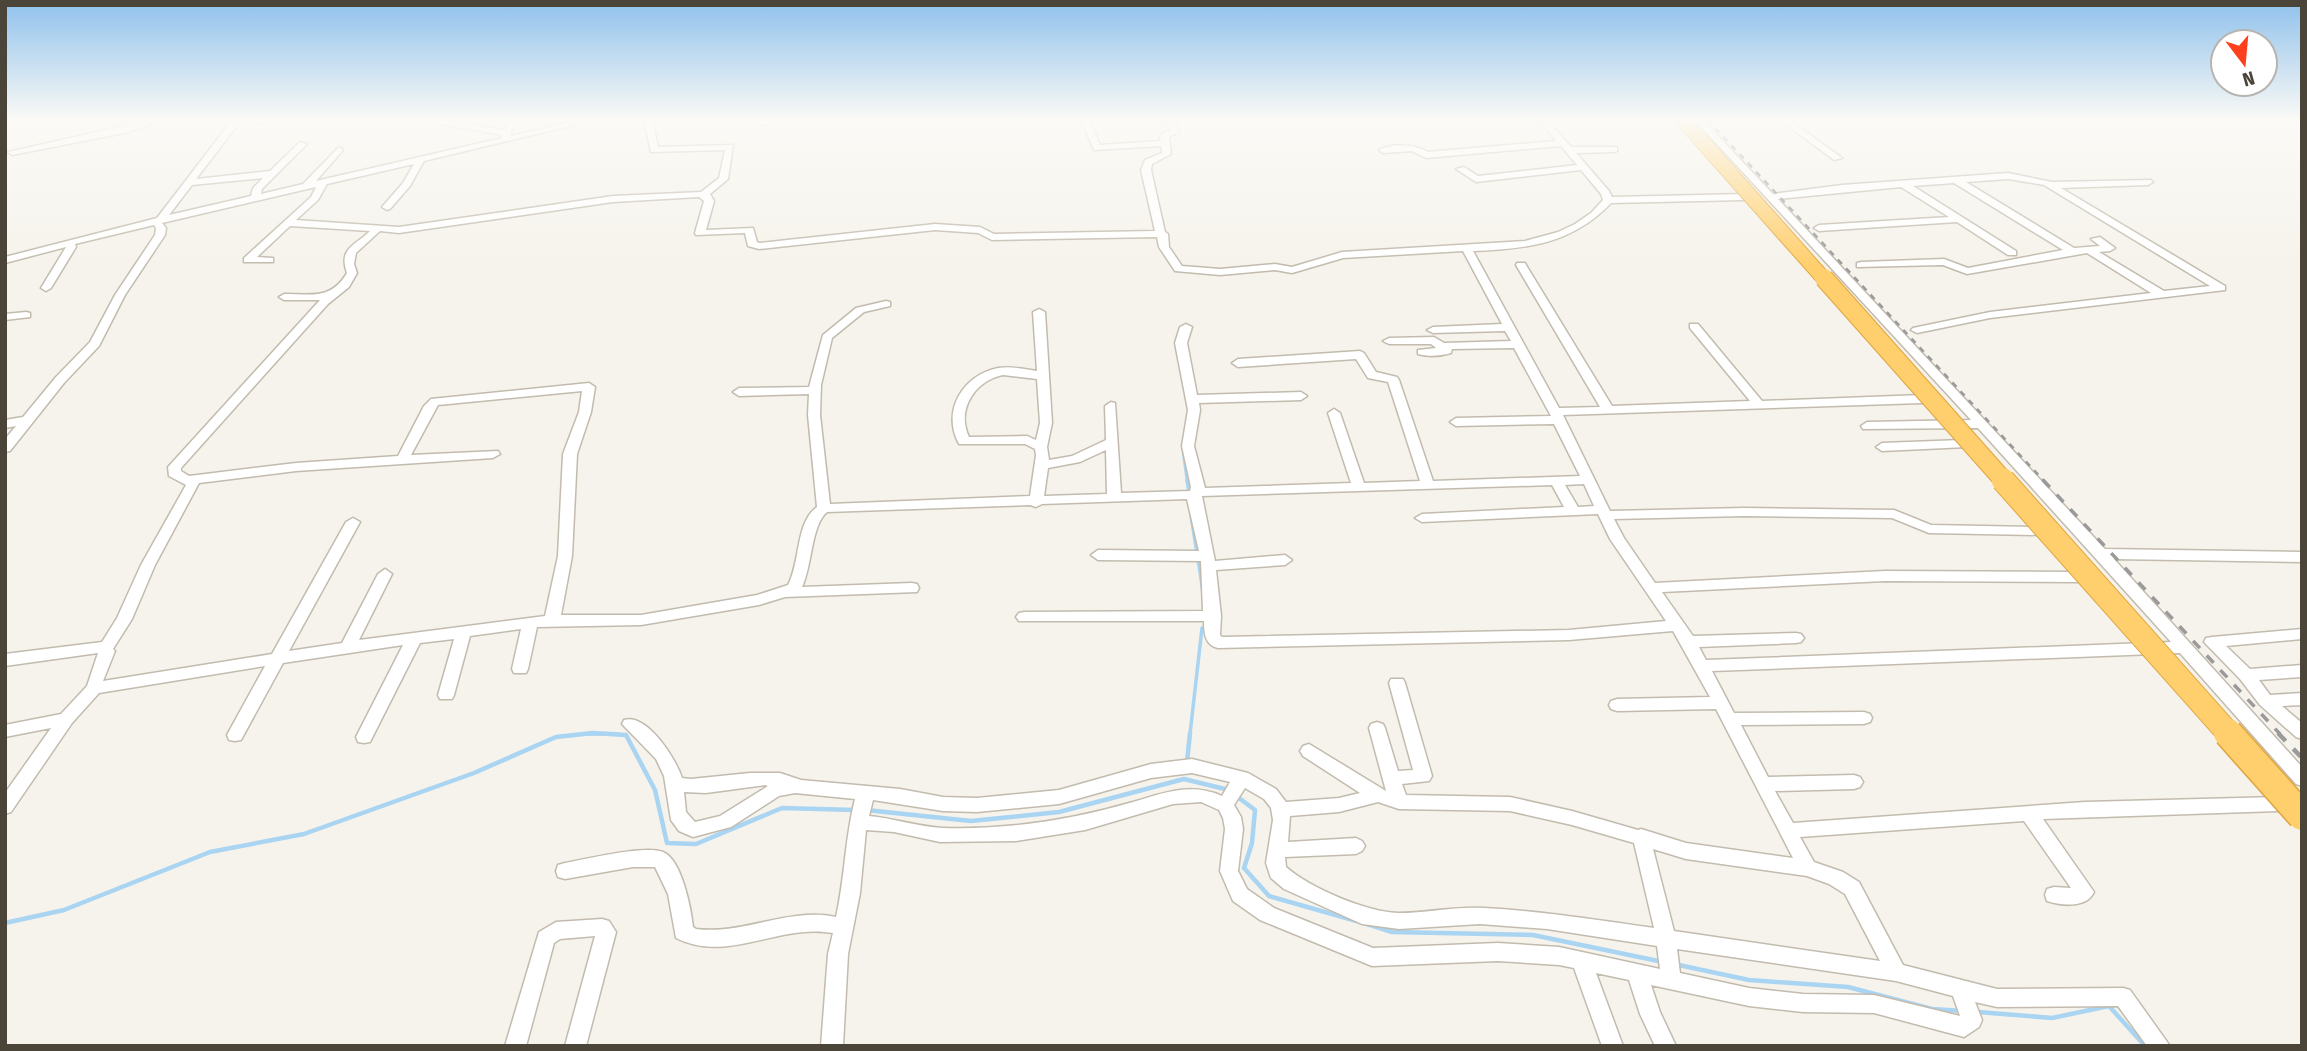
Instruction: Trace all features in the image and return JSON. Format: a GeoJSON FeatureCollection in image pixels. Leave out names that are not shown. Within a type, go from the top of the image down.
{"type":"FeatureCollection","features":[{"type":"Feature","properties":{"kind":"highway"},"geometry":{"type":"LineString","coordinates":[[1726,168],[2302,816]]}},
{"type":"Feature","properties":{"kind":"highway"},"geometry":{"type":"LineString","coordinates":[[1735,168],[2302,796]]}},
{"type":"Feature","properties":{"kind":"street"},"geometry":{"type":"LineString","coordinates":[[5,448],[60,380],[94,344],[120,295],[160,235],[158,222],[201,168]]}},
{"type":"Feature","properties":{"kind":"street"},"geometry":{"type":"LineString","coordinates":[[255,198],[256,191],[277,168]]}},
{"type":"Feature","properties":{"kind":"street"},"geometry":{"type":"LineString","coordinates":[[306,186],[322,168]]}},
{"type":"Feature","properties":{"kind":"street"},"geometry":{"type":"LineString","coordinates":[[5,260],[381,168]]}},
{"type":"Feature","properties":{"kind":"street"},"geometry":{"type":"LineString","coordinates":[[387,206],[407,184],[416,168]]}},
{"type":"Feature","properties":{"kind":"street"},"geometry":{"type":"LineString","coordinates":[[289,223],[399,230],[613,199],[704,194],[723,179],[725,168]]}},
{"type":"Feature","properties":{"kind":"street"},"geometry":{"type":"LineString","coordinates":[[1147,168],[1165,249],[1177,267],[1204,272],[1271,267],[1292,270],[1342,255],[1529,244],[1560,237],[1608,200],[1744,197]]}},
{"type":"Feature","properties":{"kind":"street"},"geometry":{"type":"LineString","coordinates":[[1461,169],[1476,179],[1575,168]]}},
{"type":"Feature","properties":{"kind":"street"},"geometry":{"type":"LineString","coordinates":[[1586,168],[1606,193],[1608,200]]}},
{"type":"Feature","properties":{"kind":"street"},"geometry":{"type":"LineString","coordinates":[[1718,168],[2302,831]]}},
{"type":"Feature","properties":{"kind":"street"},"geometry":{"type":"LineString","coordinates":[[1743,168],[2100,554],[2302,779]]}},
{"type":"Feature","properties":{"kind":"street"},"geometry":{"type":"LineString","coordinates":[[191,182],[271,174]]}},
{"type":"Feature","properties":{"kind":"street"},"geometry":{"type":"LineString","coordinates":[[1770,197],[2010,176],[2053,185],[2148,182]]}},
{"type":"Feature","properties":{"kind":"street"},"geometry":{"type":"LineString","coordinates":[[1956,180],[2072,251]]}},
{"type":"Feature","properties":{"kind":"street"},"geometry":{"type":"LineString","coordinates":[[269,260],[248,261],[320,193],[324,181]]}},
{"type":"Feature","properties":{"kind":"street"},"geometry":{"type":"LineString","coordinates":[[1903,184],[2012,253]]}},
{"type":"Feature","properties":{"kind":"street"},"geometry":{"type":"LineString","coordinates":[[1917,330],[1990,315],[2221,288],[2053,185]]}},
{"type":"Feature","properties":{"kind":"street"},"geometry":{"type":"LineString","coordinates":[[704,194],[709,201],[700,233],[750,230],[752,244],[759,246],[943,227],[980,230],[992,237],[1163,234]]}},
{"type":"Feature","properties":{"kind":"street"},"geometry":{"type":"LineString","coordinates":[[1759,214],[1785,213]]}},
{"type":"Feature","properties":{"kind":"street"},"geometry":{"type":"LineString","coordinates":[[1819,228],[1961,219]]}},
{"type":"Feature","properties":{"kind":"street"},"geometry":{"type":"LineString","coordinates":[[377,228],[348,253],[347,262],[352,271],[351,277],[175,467],[174,472],[190,480],[296,467],[493,453]]}},
{"type":"Feature","properties":{"kind":"street"},"geometry":{"type":"LineString","coordinates":[[1861,265],[1944,262],[1967,271],[2072,251],[2092,252],[2110,248],[2096,239]]}},
{"type":"Feature","properties":{"kind":"street"},"geometry":{"type":"LineString","coordinates":[[46,288],[71,247],[70,242]]}},
{"type":"Feature","properties":{"kind":"street"},"geometry":{"type":"LineString","coordinates":[[1466,248],[1557,416],[1617,539],[1689,642],[1807,868]]}},
{"type":"Feature","properties":{"kind":"street"},"geometry":{"type":"LineString","coordinates":[[2092,252],[2162,295]]}},
{"type":"Feature","properties":{"kind":"street"},"geometry":{"type":"LineString","coordinates":[[1521,265],[1608,410]]}},
{"type":"Feature","properties":{"kind":"street"},"geometry":{"type":"LineString","coordinates":[[284,297],[330,297]]}},
{"type":"Feature","properties":{"kind":"street"},"geometry":{"type":"LineString","coordinates":[[824,508],[814,423],[815,390],[829,334],[860,310],[886,304]]}},
{"type":"Feature","properties":{"kind":"street"},"geometry":{"type":"LineString","coordinates":[[1036,502],[1046,423],[1039,312]]}},
{"type":"Feature","properties":{"kind":"street"},"geometry":{"type":"LineString","coordinates":[[5,317],[26,315]]}},
{"type":"Feature","properties":{"kind":"street"},"geometry":{"type":"LineString","coordinates":[[1694,326],[1760,405]]}},
{"type":"Feature","properties":{"kind":"street"},"geometry":{"type":"LineString","coordinates":[[1186,327],[1181,342],[1194,410],[1188,446],[1193,495],[1208,561],[1212,636],[1221,643],[1569,635],[1679,625]]}},
{"type":"Feature","properties":{"kind":"street"},"geometry":{"type":"LineString","coordinates":[[1433,330],[1508,327]]}},
{"type":"Feature","properties":{"kind":"street"},"geometry":{"type":"LineString","coordinates":[[1389,341],[1434,340],[1447,351],[1422,352]]}},
{"type":"Feature","properties":{"kind":"street"},"geometry":{"type":"LineString","coordinates":[[1443,346],[1518,344]]}},
{"type":"Feature","properties":{"kind":"street"},"geometry":{"type":"LineString","coordinates":[[1238,363],[1360,355],[1372,375],[1393,380],[1428,485]]}},
{"type":"Feature","properties":{"kind":"street"},"geometry":{"type":"LineString","coordinates":[[1041,447],[1027,440],[964,441],[960,431],[960,404],[967,390],[994,373],[1043,376]]}},
{"type":"Feature","properties":{"kind":"street"},"geometry":{"type":"LineString","coordinates":[[402,461],[433,403],[589,387],[584,415],[569,454],[565,556],[552,621]]}},
{"type":"Feature","properties":{"kind":"street"},"geometry":{"type":"LineString","coordinates":[[739,392],[815,390]]}},
{"type":"Feature","properties":{"kind":"street"},"geometry":{"type":"LineString","coordinates":[[1193,399],[1301,396]]}},
{"type":"Feature","properties":{"kind":"street"},"geometry":{"type":"LineString","coordinates":[[1456,422],[1608,410],[1922,399]]}},
{"type":"Feature","properties":{"kind":"street"},"geometry":{"type":"LineString","coordinates":[[1111,406],[1110,443],[1114,498]]}},
{"type":"Feature","properties":{"kind":"street"},"geometry":{"type":"LineString","coordinates":[[1334,413],[1359,487]]}},
{"type":"Feature","properties":{"kind":"street"},"geometry":{"type":"LineString","coordinates":[[5,424],[29,420]]}},
{"type":"Feature","properties":{"kind":"street"},"geometry":{"type":"LineString","coordinates":[[1867,426],[1980,424]]}},
{"type":"Feature","properties":{"kind":"street"},"geometry":{"type":"LineString","coordinates":[[1042,466],[1075,459],[1110,443]]}},
{"type":"Feature","properties":{"kind":"street"},"geometry":{"type":"LineString","coordinates":[[1882,447],[1962,444]]}},
{"type":"Feature","properties":{"kind":"street"},"geometry":{"type":"LineString","coordinates":[[5,807],[66,719],[95,687],[106,648],[124,619],[148,565],[192,486],[190,480]]}},
{"type":"Feature","properties":{"kind":"street"},"geometry":{"type":"LineString","coordinates":[[786,592],[794,588],[803,571],[811,519],[816,511],[824,508],[1588,480]]}},
{"type":"Feature","properties":{"kind":"street"},"geometry":{"type":"LineString","coordinates":[[1556,481],[1574,512]]}},
{"type":"Feature","properties":{"kind":"street"},"geometry":{"type":"LineString","coordinates":[[1422,518],[1574,512],[1905,514],[1929,529],[2039,531]]}},
{"type":"Feature","properties":{"kind":"street"},"geometry":{"type":"LineString","coordinates":[[235,735],[353,522]]}},
{"type":"Feature","properties":{"kind":"street"},"geometry":{"type":"LineString","coordinates":[[2100,554],[2302,557]]}},
{"type":"Feature","properties":{"kind":"street"},"geometry":{"type":"LineString","coordinates":[[1098,555],[1208,561],[1284,560]]}},
{"type":"Feature","properties":{"kind":"street"},"geometry":{"type":"LineString","coordinates":[[348,647],[385,574]]}},
{"type":"Feature","properties":{"kind":"street"},"geometry":{"type":"LineString","coordinates":[[1653,588],[1885,576],[2079,577]]}},
{"type":"Feature","properties":{"kind":"street"},"geometry":{"type":"LineString","coordinates":[[95,687],[111,687],[348,647],[552,621],[641,620],[786,592],[912,588]]}},
{"type":"Feature","properties":{"kind":"street"},"geometry":{"type":"LineString","coordinates":[[1024,617],[1213,616]]}},
{"type":"Feature","properties":{"kind":"street"},"geometry":{"type":"LineString","coordinates":[[520,669],[530,624]]}},
{"type":"Feature","properties":{"kind":"street"},"geometry":{"type":"LineString","coordinates":[[446,695],[463,633]]}},
{"type":"Feature","properties":{"kind":"street"},"geometry":{"type":"LineString","coordinates":[[2302,634],[2212,642],[2257,674],[2266,701],[2302,733]]}},
{"type":"Feature","properties":{"kind":"street"},"geometry":{"type":"LineString","coordinates":[[1689,642],[1796,638]]}},
{"type":"Feature","properties":{"kind":"street"},"geometry":{"type":"LineString","coordinates":[[364,737],[414,640]]}},
{"type":"Feature","properties":{"kind":"street"},"geometry":{"type":"LineString","coordinates":[[1702,666],[2183,647]]}},
{"type":"Feature","properties":{"kind":"street"},"geometry":{"type":"LineString","coordinates":[[5,660],[106,648]]}},
{"type":"Feature","properties":{"kind":"street"},"geometry":{"type":"LineString","coordinates":[[2257,674],[2302,671]]}},
{"type":"Feature","properties":{"kind":"street"},"geometry":{"type":"LineString","coordinates":[[1391,778],[1423,776],[1397,683]]}},
{"type":"Feature","properties":{"kind":"street"},"geometry":{"type":"LineString","coordinates":[[2266,701],[2302,699]]}},
{"type":"Feature","properties":{"kind":"street"},"geometry":{"type":"LineString","coordinates":[[1617,705],[1721,703]]}},
{"type":"Feature","properties":{"kind":"street"},"geometry":{"type":"LineString","coordinates":[[1729,719],[1864,718]]}},
{"type":"Feature","properties":{"kind":"street"},"geometry":{"type":"LineString","coordinates":[[5,731],[66,719]]}},
{"type":"Feature","properties":{"kind":"street"},"geometry":{"type":"LineString","coordinates":[[630,724],[657,747],[676,784],[676,812],[682,824],[694,830],[725,822],[775,790],[795,786],[958,805],[1028,802],[1059,797],[1151,771],[1188,766],[1241,779],[1270,794],[1280,810],[1282,832],[1276,867],[1283,878],[1369,918],[1399,921],[1454,917],[1513,918],[1666,939],[1896,972],[1966,1003],[1997,998],[2123,997],[2160,1046]]}},
{"type":"Feature","properties":{"kind":"street"},"geometry":{"type":"LineString","coordinates":[[1377,728],[1399,803]]}},
{"type":"Feature","properties":{"kind":"street"},"geometry":{"type":"LineString","coordinates":[[1309,751],[1378,795],[1399,803],[1510,804],[1642,836],[1686,851],[1807,868],[1836,878],[1852,888],[1896,972]]}},
{"type":"Feature","properties":{"kind":"street"},"geometry":{"type":"LineString","coordinates":[[676,784],[698,788],[757,779],[782,779],[804,788]]}},
{"type":"Feature","properties":{"kind":"street"},"geometry":{"type":"LineString","coordinates":[[1227,802],[1241,779]]}},
{"type":"Feature","properties":{"kind":"street"},"geometry":{"type":"LineString","coordinates":[[1762,784],[1854,782]]}},
{"type":"Feature","properties":{"kind":"street"},"geometry":{"type":"LineString","coordinates":[[832,1046],[838,954],[851,893],[858,820],[865,794]]}},
{"type":"Feature","properties":{"kind":"street"},"geometry":{"type":"LineString","coordinates":[[858,820],[894,825],[927,834],[995,835],[1078,825],[1139,805],[1185,795],[1203,795],[1227,802]]}},
{"type":"Feature","properties":{"kind":"street"},"geometry":{"type":"LineString","coordinates":[[1280,810],[1339,804],[1378,795]]}},
{"type":"Feature","properties":{"kind":"street"},"geometry":{"type":"LineString","coordinates":[[1227,802],[1234,822],[1228,863],[1230,879],[1240,895],[1267,914],[1372,957],[1498,952],[1581,960],[1773,1000],[1874,1004],[1958,1027],[1968,1027],[1966,1003]]}},
{"type":"Feature","properties":{"kind":"street"},"geometry":{"type":"LineString","coordinates":[[1787,831],[2085,809],[2278,804]]}},
{"type":"Feature","properties":{"kind":"street"},"geometry":{"type":"LineString","coordinates":[[2029,814],[2085,892],[2079,896],[2054,895]]}},
{"type":"Feature","properties":{"kind":"street"},"geometry":{"type":"LineString","coordinates":[[1642,836],[1666,939],[1671,979]]}},
{"type":"Feature","properties":{"kind":"street"},"geometry":{"type":"LineString","coordinates":[[1277,850],[1356,846]]}},
{"type":"Feature","properties":{"kind":"street"},"geometry":{"type":"LineString","coordinates":[[565,871],[633,859],[660,859],[670,875],[683,915],[683,932],[690,938],[718,938],[807,922],[843,927]]}},
{"type":"Feature","properties":{"kind":"street"},"geometry":{"type":"LineString","coordinates":[[515,1046],[546,938],[556,930],[602,927],[606,932],[575,1046]]}},
{"type":"Feature","properties":{"kind":"street"},"geometry":{"type":"LineString","coordinates":[[1581,960],[1613,1046]]}},
{"type":"Feature","properties":{"kind":"street"},"geometry":{"type":"LineString","coordinates":[[1636,971],[1650,1014],[1665,1046]]}},
{"type":"Feature","properties":{"kind":"waterway"},"geometry":{"type":"LineString","coordinates":[[1182,444],[1187,482]]}},
{"type":"Feature","properties":{"kind":"waterway"},"geometry":{"type":"LineString","coordinates":[[1187,480],[1189,493]]}},
{"type":"Feature","properties":{"kind":"waterway"},"geometry":{"type":"LineString","coordinates":[[1191,515],[1197,554]]}},
{"type":"Feature","properties":{"kind":"waterway"},"geometry":{"type":"LineString","coordinates":[[1198,559],[1203,592]]}},
{"type":"Feature","properties":{"kind":"waterway"},"geometry":{"type":"LineString","coordinates":[[1190,734],[1202,628]]}},
{"type":"Feature","properties":{"kind":"waterway"},"geometry":{"type":"LineString","coordinates":[[1187,762],[1190,733]]}},
{"type":"Feature","properties":{"kind":"waterway"},"geometry":{"type":"LineString","coordinates":[[5,923],[64,910],[210,852],[304,834],[474,773],[556,737],[584,734]]}},
{"type":"Feature","properties":{"kind":"waterway"},"geometry":{"type":"LineString","coordinates":[[584,734],[610,734]]}},
{"type":"Feature","properties":{"kind":"waterway"},"geometry":{"type":"LineString","coordinates":[[584,734],[610,734]]}},
{"type":"Feature","properties":{"kind":"waterway"},"geometry":{"type":"LineString","coordinates":[[610,734],[617,734]]}},
{"type":"Feature","properties":{"kind":"waterway"},"geometry":{"type":"LineString","coordinates":[[610,734],[626,735],[655,790],[667,843],[696,844],[782,808],[855,810]]}},
{"type":"Feature","properties":{"kind":"waterway"},"geometry":{"type":"LineString","coordinates":[[866,810],[971,821],[1059,812],[1184,779],[1229,790]]}},
{"type":"Feature","properties":{"kind":"waterway"},"geometry":{"type":"LineString","coordinates":[[1235,795],[1255,810],[1252,843],[1244,868],[1269,896],[1360,922]]}},
{"type":"Feature","properties":{"kind":"waterway"},"geometry":{"type":"LineString","coordinates":[[1367,924],[1392,932],[1533,935],[1663,962]]}},
{"type":"Feature","properties":{"kind":"waterway"},"geometry":{"type":"LineString","coordinates":[[1674,964],[1749,980],[1848,987],[1932,1009],[1963,1011]]}},
{"type":"Feature","properties":{"kind":"waterway"},"geometry":{"type":"LineString","coordinates":[[1978,1012],[2052,1018],[2109,1006],[2145,1046]]}},
{"type":"Feature","properties":{"kind":"railway"},"geometry":{"type":"LineString","coordinates":[[1753,168],[2045,482]]}},
{"type":"Feature","properties":{"kind":"railway"},"geometry":{"type":"LineString","coordinates":[[2043,480],[2280,734]]}},
{"type":"Feature","properties":{"kind":"railway"},"geometry":{"type":"LineString","coordinates":[[2278,733],[2302,758]]}}]}
